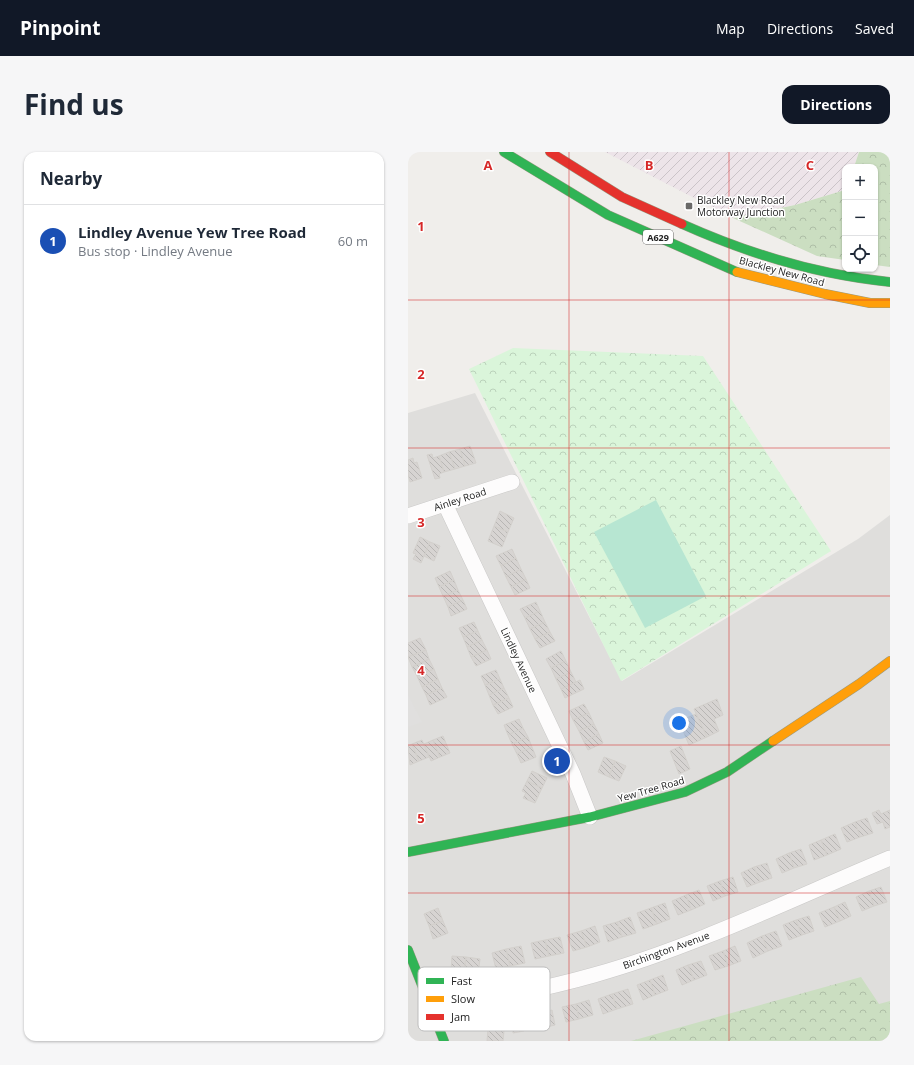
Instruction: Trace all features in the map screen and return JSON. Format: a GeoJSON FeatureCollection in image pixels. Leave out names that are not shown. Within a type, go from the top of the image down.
{"type":"FeatureCollection","features":[{"type":"Feature","properties":{"kind":"main road","name":"Blackley New Road"},"geometry":{"type":"LineString","coordinates":[[504,152],[608,215],[738,272],[825,294],[870,302],[890,303]]}},
{"type":"Feature","properties":{"kind":"main road","name":"Blackley New Road"},"geometry":{"type":"LineString","coordinates":[[550,152],[622,197],[716,239],[796,266],[861,279],[890,282]]}},
{"type":"Feature","properties":{"kind":"main road","name":"Yew Tree Road"},"geometry":{"type":"LineString","coordinates":[[408,852],[590,817],[685,792],[728,772],[859,684],[890,661]]}},
{"type":"Feature","properties":{"kind":"main road"},"geometry":{"type":"LineString","coordinates":[[408,950],[418,975]]}},
{"type":"Feature","properties":{"kind":"main road"},"geometry":{"type":"LineString","coordinates":[[440,1031],[444,1041]]}},
{"type":"Feature","properties":{"kind":"street","name":"Ainley Road"},"geometry":{"type":"LineString","coordinates":[[408,516],[512,482]]}},
{"type":"Feature","properties":{"kind":"street","name":"Lindley Avenue"},"geometry":{"type":"LineString","coordinates":[[445,504],[570,767],[590,817]]}},
{"type":"Feature","properties":{"kind":"street","name":"Birchington Avenue"},"geometry":{"type":"LineString","coordinates":[[550,986],[595,975],[687,944],[890,858]]}},
{"type":"Feature","properties":{"kind":"shaded area"},"geometry":{"type":"Polygon","coordinates":[[[605,152],[859,152],[855,164],[842,164],[842,191],[795,205],[733,218],[605,152]]]}},
{"type":"Feature","properties":{"kind":"shaded area"},"geometry":{"type":"Polygon","coordinates":[[[475,393],[622,681],[858,539],[890,515],[890,1041],[408,1041],[408,413],[475,393]]]}},
{"type":"Feature","properties":{"kind":"shaded area"},"geometry":{"type":"Polygon","coordinates":[[[408,695],[422,722],[408,727],[408,695]]]}},
{"type":"Feature","properties":{"kind":"green space"},"geometry":{"type":"Polygon","coordinates":[[[859,152],[890,152],[890,267],[878,265],[878,164],[855,164],[859,152]]]}},
{"type":"Feature","properties":{"kind":"green space"},"geometry":{"type":"Polygon","coordinates":[[[842,191],[842,260],[817,256],[733,218],[795,205],[842,191]]]}},
{"type":"Feature","properties":{"kind":"green space"},"geometry":{"type":"Polygon","coordinates":[[[513,348],[703,356],[831,551],[621,681],[469,369],[513,348]]]}},
{"type":"Feature","properties":{"kind":"green space"},"geometry":{"type":"Polygon","coordinates":[[[656,500],[706,596],[645,628],[594,532],[656,500]]]}},
{"type":"Feature","properties":{"kind":"green space"},"geometry":{"type":"Polygon","coordinates":[[[861,977],[879,1004],[890,1001],[890,1041],[631,1041],[861,977]]]}},
{"type":"Feature","properties":{"kind":"building"},"geometry":{"type":"Polygon","coordinates":[[[470,446],[476,463],[465,466],[460,449],[470,446]]]}},
{"type":"Feature","properties":{"kind":"building"},"geometry":{"type":"Polygon","coordinates":[[[460,449],[465,466],[455,469],[449,452],[460,449]]]}},
{"type":"Feature","properties":{"kind":"building"},"geometry":{"type":"Polygon","coordinates":[[[449,452],[455,469],[444,472],[439,456],[449,452]]]}},
{"type":"Feature","properties":{"kind":"building"},"geometry":{"type":"Polygon","coordinates":[[[432,454],[433,458],[439,456],[444,472],[439,474],[440,478],[435,479],[427,455],[432,454]]]}},
{"type":"Feature","properties":{"kind":"building"},"geometry":{"type":"Polygon","coordinates":[[[413,458],[414,463],[417,462],[422,478],[410,482],[408,474],[408,460],[413,458]]]}},
{"type":"Feature","properties":{"kind":"building"},"geometry":{"type":"Polygon","coordinates":[[[500,511],[514,518],[508,532],[494,526],[500,511]]]}},
{"type":"Feature","properties":{"kind":"building"},"geometry":{"type":"Polygon","coordinates":[[[494,526],[508,532],[502,547],[488,541],[494,526]]]}},
{"type":"Feature","properties":{"kind":"building"},"geometry":{"type":"Polygon","coordinates":[[[420,537],[430,542],[421,563],[413,559],[416,554],[413,553],[420,537]]]}},
{"type":"Feature","properties":{"kind":"building"},"geometry":{"type":"Polygon","coordinates":[[[430,542],[440,546],[434,561],[424,556],[430,542]]]}},
{"type":"Feature","properties":{"kind":"building"},"geometry":{"type":"Polygon","coordinates":[[[512,549],[516,558],[501,566],[496,556],[512,549]]]}},
{"type":"Feature","properties":{"kind":"building"},"geometry":{"type":"Polygon","coordinates":[[[516,558],[521,569],[506,577],[501,566],[516,558]]]}},
{"type":"Feature","properties":{"kind":"building"},"geometry":{"type":"Polygon","coordinates":[[[521,569],[526,579],[511,587],[506,577],[521,569]]]}},
{"type":"Feature","properties":{"kind":"building"},"geometry":{"type":"Polygon","coordinates":[[[450,571],[454,580],[439,587],[435,578],[450,571]]]}},
{"type":"Feature","properties":{"kind":"building"},"geometry":{"type":"Polygon","coordinates":[[[526,579],[530,588],[515,595],[511,587],[526,579]]]}},
{"type":"Feature","properties":{"kind":"building"},"geometry":{"type":"Polygon","coordinates":[[[454,580],[458,590],[443,596],[439,587],[454,580]]]}},
{"type":"Feature","properties":{"kind":"building"},"geometry":{"type":"Polygon","coordinates":[[[458,590],[463,600],[448,607],[443,596],[458,590]]]}},
{"type":"Feature","properties":{"kind":"building"},"geometry":{"type":"Polygon","coordinates":[[[463,600],[467,609],[451,616],[448,607],[463,600]]]}},
{"type":"Feature","properties":{"kind":"building"},"geometry":{"type":"Polygon","coordinates":[[[536,602],[540,611],[525,618],[520,609],[536,602]]]}},
{"type":"Feature","properties":{"kind":"building"},"geometry":{"type":"Polygon","coordinates":[[[540,611],[545,622],[530,629],[525,618],[540,611]]]}},
{"type":"Feature","properties":{"kind":"building"},"geometry":{"type":"Polygon","coordinates":[[[474,622],[478,631],[463,637],[459,628],[474,622]]]}},
{"type":"Feature","properties":{"kind":"building"},"geometry":{"type":"Polygon","coordinates":[[[545,622],[550,632],[535,639],[530,629],[545,622]]]}},
{"type":"Feature","properties":{"kind":"building"},"geometry":{"type":"Polygon","coordinates":[[[478,631],[482,640],[467,647],[463,637],[478,631]]]}},
{"type":"Feature","properties":{"kind":"building"},"geometry":{"type":"Polygon","coordinates":[[[550,632],[555,641],[540,648],[535,639],[550,632]]]}},
{"type":"Feature","properties":{"kind":"building"},"geometry":{"type":"Polygon","coordinates":[[[420,638],[426,650],[408,657],[408,643],[420,638]]]}},
{"type":"Feature","properties":{"kind":"building"},"geometry":{"type":"Polygon","coordinates":[[[482,640],[487,650],[471,657],[467,647],[482,640]]]}},
{"type":"Feature","properties":{"kind":"building"},"geometry":{"type":"Polygon","coordinates":[[[426,650],[429,659],[412,667],[408,657],[426,650]]]}},
{"type":"Feature","properties":{"kind":"building"},"geometry":{"type":"Polygon","coordinates":[[[487,650],[491,659],[476,666],[471,657],[487,650]]]}},
{"type":"Feature","properties":{"kind":"building"},"geometry":{"type":"Polygon","coordinates":[[[561,651],[566,661],[551,668],[546,659],[561,651]]]}},
{"type":"Feature","properties":{"kind":"building"},"geometry":{"type":"Polygon","coordinates":[[[429,659],[434,669],[417,676],[412,667],[429,659]]]}},
{"type":"Feature","properties":{"kind":"building"},"geometry":{"type":"Polygon","coordinates":[[[566,661],[571,672],[556,679],[551,668],[566,661]]]}},
{"type":"Feature","properties":{"kind":"building"},"geometry":{"type":"Polygon","coordinates":[[[434,669],[438,679],[422,687],[417,676],[434,669]]]}},
{"type":"Feature","properties":{"kind":"building"},"geometry":{"type":"Polygon","coordinates":[[[496,670],[500,679],[485,685],[481,676],[496,670]]]}},
{"type":"Feature","properties":{"kind":"building"},"geometry":{"type":"Polygon","coordinates":[[[571,672],[576,682],[561,689],[556,679],[571,672]]]}},
{"type":"Feature","properties":{"kind":"building"},"geometry":{"type":"Polygon","coordinates":[[[438,679],[442,688],[426,695],[422,687],[438,679]]]}},
{"type":"Feature","properties":{"kind":"building"},"geometry":{"type":"Polygon","coordinates":[[[500,679],[504,688],[489,695],[485,685],[500,679]]]}},
{"type":"Feature","properties":{"kind":"building"},"geometry":{"type":"Polygon","coordinates":[[[580,680],[584,689],[565,698],[561,689],[580,680]]]}},
{"type":"Feature","properties":{"kind":"building"},"geometry":{"type":"Polygon","coordinates":[[[442,688],[447,697],[430,705],[426,695],[442,688]]]}},
{"type":"Feature","properties":{"kind":"building"},"geometry":{"type":"Polygon","coordinates":[[[504,688],[509,698],[493,705],[489,695],[504,688]]]}},
{"type":"Feature","properties":{"kind":"building"},"geometry":{"type":"Polygon","coordinates":[[[509,698],[513,707],[498,714],[493,705],[509,698]]]}},
{"type":"Feature","properties":{"kind":"building"},"geometry":{"type":"Polygon","coordinates":[[[717,699],[723,715],[714,719],[719,731],[707,737],[694,709],[717,699]]]}},
{"type":"Feature","properties":{"kind":"building"},"geometry":{"type":"Polygon","coordinates":[[[584,704],[589,713],[573,720],[569,711],[584,704]]]}},
{"type":"Feature","properties":{"kind":"building"},"geometry":{"type":"Polygon","coordinates":[[[589,713],[594,724],[579,731],[573,720],[589,713]]]}},
{"type":"Feature","properties":{"kind":"building"},"geometry":{"type":"Polygon","coordinates":[[[696,714],[707,737],[689,745],[679,721],[696,714]]]}},
{"type":"Feature","properties":{"kind":"building"},"geometry":{"type":"Polygon","coordinates":[[[519,719],[523,728],[508,735],[504,725],[519,719]]]}},
{"type":"Feature","properties":{"kind":"building"},"geometry":{"type":"Polygon","coordinates":[[[594,724],[599,734],[584,742],[579,731],[594,724]]]}},
{"type":"Feature","properties":{"kind":"building"},"geometry":{"type":"Polygon","coordinates":[[[523,728],[528,737],[512,744],[508,735],[523,728]]]}},
{"type":"Feature","properties":{"kind":"building"},"geometry":{"type":"Polygon","coordinates":[[[599,734],[603,743],[588,750],[584,742],[599,734]]]}},
{"type":"Feature","properties":{"kind":"building"},"geometry":{"type":"Polygon","coordinates":[[[443,736],[450,753],[440,757],[433,740],[443,736]]]}},
{"type":"Feature","properties":{"kind":"building"},"geometry":{"type":"Polygon","coordinates":[[[528,737],[532,747],[517,754],[512,744],[528,737]]]}},
{"type":"Feature","properties":{"kind":"building"},"geometry":{"type":"Polygon","coordinates":[[[422,740],[429,757],[419,761],[412,744],[422,740]]]}},
{"type":"Feature","properties":{"kind":"building"},"geometry":{"type":"Polygon","coordinates":[[[433,740],[440,757],[431,761],[424,744],[433,740]]]}},
{"type":"Feature","properties":{"kind":"building"},"geometry":{"type":"Polygon","coordinates":[[[412,744],[419,761],[410,765],[408,746],[412,744]]]}},
{"type":"Feature","properties":{"kind":"building"},"geometry":{"type":"Polygon","coordinates":[[[681,746],[690,769],[679,774],[670,751],[681,746]]]}},
{"type":"Feature","properties":{"kind":"building"},"geometry":{"type":"Polygon","coordinates":[[[532,747],[536,757],[521,763],[517,754],[532,747]]]}},
{"type":"Feature","properties":{"kind":"building"},"geometry":{"type":"Polygon","coordinates":[[[604,757],[615,761],[609,777],[598,772],[604,757]]]}},
{"type":"Feature","properties":{"kind":"building"},"geometry":{"type":"Polygon","coordinates":[[[615,761],[626,766],[619,781],[609,777],[615,761]]]}},
{"type":"Feature","properties":{"kind":"building"},"geometry":{"type":"Polygon","coordinates":[[[532,771],[547,778],[542,788],[527,781],[532,771]]]}},
{"type":"Feature","properties":{"kind":"building"},"geometry":{"type":"Polygon","coordinates":[[[527,781],[542,788],[535,803],[523,798],[526,793],[522,791],[527,781]]]}},
{"type":"Feature","properties":{"kind":"building"},"geometry":{"type":"Polygon","coordinates":[[[879,810],[881,814],[890,810],[890,827],[885,829],[883,822],[877,824],[872,813],[879,810]]]}},
{"type":"Feature","properties":{"kind":"building"},"geometry":{"type":"Polygon","coordinates":[[[867,818],[873,833],[860,837],[855,822],[867,818]]]}},
{"type":"Feature","properties":{"kind":"building"},"geometry":{"type":"Polygon","coordinates":[[[855,822],[860,837],[847,842],[841,828],[855,822]]]}},
{"type":"Feature","properties":{"kind":"building"},"geometry":{"type":"Polygon","coordinates":[[[835,834],[841,849],[827,855],[821,840],[835,834]]]}},
{"type":"Feature","properties":{"kind":"building"},"geometry":{"type":"Polygon","coordinates":[[[821,840],[827,855],[814,860],[809,845],[821,840]]]}},
{"type":"Feature","properties":{"kind":"building"},"geometry":{"type":"Polygon","coordinates":[[[801,849],[807,864],[794,868],[789,853],[801,849]]]}},
{"type":"Feature","properties":{"kind":"building"},"geometry":{"type":"Polygon","coordinates":[[[789,853],[794,868],[782,873],[776,859],[789,853]]]}},
{"type":"Feature","properties":{"kind":"building"},"geometry":{"type":"Polygon","coordinates":[[[767,863],[772,878],[760,882],[754,867],[767,863]]]}},
{"type":"Feature","properties":{"kind":"building"},"geometry":{"type":"Polygon","coordinates":[[[754,867],[760,882],[747,887],[741,873],[754,867]]]}},
{"type":"Feature","properties":{"kind":"building"},"geometry":{"type":"Polygon","coordinates":[[[733,877],[738,892],[725,896],[720,881],[733,877]]]}},
{"type":"Feature","properties":{"kind":"building"},"geometry":{"type":"Polygon","coordinates":[[[720,881],[725,896],[713,901],[707,886],[720,881]]]}},
{"type":"Feature","properties":{"kind":"building"},"geometry":{"type":"Polygon","coordinates":[[[881,887],[887,902],[874,906],[869,891],[881,887]]]}},
{"type":"Feature","properties":{"kind":"building"},"geometry":{"type":"Polygon","coordinates":[[[699,890],[705,904],[691,910],[686,895],[699,890]]]}},
{"type":"Feature","properties":{"kind":"building"},"geometry":{"type":"Polygon","coordinates":[[[869,891],[874,906],[862,911],[856,897],[869,891]]]}},
{"type":"Feature","properties":{"kind":"building"},"geometry":{"type":"Polygon","coordinates":[[[686,895],[691,910],[678,915],[672,901],[686,895]]]}},
{"type":"Feature","properties":{"kind":"building"},"geometry":{"type":"Polygon","coordinates":[[[845,902],[851,916],[840,921],[834,907],[845,902]]]}},
{"type":"Feature","properties":{"kind":"building"},"geometry":{"type":"Polygon","coordinates":[[[665,903],[670,919],[657,924],[651,908],[665,903]]]}},
{"type":"Feature","properties":{"kind":"building"},"geometry":{"type":"Polygon","coordinates":[[[834,907],[840,921],[825,927],[819,913],[834,907]]]}},
{"type":"Feature","properties":{"kind":"building"},"geometry":{"type":"Polygon","coordinates":[[[438,908],[443,921],[429,926],[424,914],[438,908]]]}},
{"type":"Feature","properties":{"kind":"building"},"geometry":{"type":"Polygon","coordinates":[[[651,908],[657,924],[643,929],[637,913],[651,908]]]}},
{"type":"Feature","properties":{"kind":"building"},"geometry":{"type":"Polygon","coordinates":[[[809,916],[814,931],[802,935],[796,920],[809,916]]]}},
{"type":"Feature","properties":{"kind":"building"},"geometry":{"type":"Polygon","coordinates":[[[630,917],[636,933],[622,937],[617,922],[630,917]]]}},
{"type":"Feature","properties":{"kind":"building"},"geometry":{"type":"Polygon","coordinates":[[[796,920],[802,935],[789,940],[783,925],[796,920]]]}},
{"type":"Feature","properties":{"kind":"building"},"geometry":{"type":"Polygon","coordinates":[[[443,921],[448,933],[433,939],[429,926],[443,921]]]}},
{"type":"Feature","properties":{"kind":"building"},"geometry":{"type":"Polygon","coordinates":[[[617,922],[622,937],[608,942],[603,926],[617,922]]]}},
{"type":"Feature","properties":{"kind":"building"},"geometry":{"type":"Polygon","coordinates":[[[595,926],[600,942],[587,947],[581,931],[595,926]]]}},
{"type":"Feature","properties":{"kind":"building"},"geometry":{"type":"Polygon","coordinates":[[[581,931],[587,947],[573,951],[567,935],[581,931]]]}},
{"type":"Feature","properties":{"kind":"building"},"geometry":{"type":"Polygon","coordinates":[[[776,931],[782,946],[768,951],[762,936],[776,931]]]}},
{"type":"Feature","properties":{"kind":"building"},"geometry":{"type":"Polygon","coordinates":[[[762,936],[768,951],[753,958],[747,943],[762,936]]]}},
{"type":"Feature","properties":{"kind":"building"},"geometry":{"type":"Polygon","coordinates":[[[560,937],[564,953],[549,956],[545,940],[560,937]]]}},
{"type":"Feature","properties":{"kind":"building"},"geometry":{"type":"Polygon","coordinates":[[[545,940],[549,956],[535,959],[531,943],[545,940]]]}},
{"type":"Feature","properties":{"kind":"building"},"geometry":{"type":"Polygon","coordinates":[[[521,946],[525,963],[510,966],[506,949],[521,946]]]}},
{"type":"Feature","properties":{"kind":"building"},"geometry":{"type":"Polygon","coordinates":[[[735,946],[741,961],[728,966],[723,951],[735,946]]]}},
{"type":"Feature","properties":{"kind":"building"},"geometry":{"type":"Polygon","coordinates":[[[506,949],[510,966],[496,967],[492,953],[506,949]]]}},
{"type":"Feature","properties":{"kind":"building"},"geometry":{"type":"Polygon","coordinates":[[[723,951],[728,966],[715,970],[709,956],[723,951]]]}},
{"type":"Feature","properties":{"kind":"building"},"geometry":{"type":"Polygon","coordinates":[[[452,956],[466,957],[465,967],[451,967],[452,956]]]}},
{"type":"Feature","properties":{"kind":"building"},"geometry":{"type":"Polygon","coordinates":[[[466,957],[480,959],[479,967],[465,967],[466,957]]]}},
{"type":"Feature","properties":{"kind":"building"},"geometry":{"type":"Polygon","coordinates":[[[701,961],[707,975],[694,980],[688,965],[701,961]]]}},
{"type":"Feature","properties":{"kind":"building"},"geometry":{"type":"Polygon","coordinates":[[[688,965],[694,980],[682,985],[676,970],[688,965]]]}},
{"type":"Feature","properties":{"kind":"building"},"geometry":{"type":"Polygon","coordinates":[[[663,975],[668,990],[655,995],[650,980],[663,975]]]}},
{"type":"Feature","properties":{"kind":"building"},"geometry":{"type":"Polygon","coordinates":[[[650,980],[655,995],[643,1000],[637,985],[650,980]]]}},
{"type":"Feature","properties":{"kind":"building"},"geometry":{"type":"Polygon","coordinates":[[[628,989],[633,1004],[617,1009],[612,994],[628,989]]]}},
{"type":"Feature","properties":{"kind":"building"},"geometry":{"type":"Polygon","coordinates":[[[612,994],[617,1009],[603,1014],[598,999],[612,994]]]}},
{"type":"Feature","properties":{"kind":"building"},"geometry":{"type":"Polygon","coordinates":[[[589,1000],[593,1015],[579,1019],[576,1004],[589,1000]]]}},
{"type":"Feature","properties":{"kind":"building"},"geometry":{"type":"Polygon","coordinates":[[[576,1004],[579,1019],[566,1022],[562,1007],[576,1004]]]}},
{"type":"Feature","properties":{"kind":"building"},"geometry":{"type":"Polygon","coordinates":[[[552,1010],[555,1025],[550,1026],[550,1011],[552,1010]]]}},
{"type":"Feature","properties":{"kind":"building"},"geometry":{"type":"Polygon","coordinates":[[[488,1031],[504,1031],[503,1041],[487,1041],[488,1031]]]}},
{"type":"Feature","properties":{"kind":"building"},"geometry":{"type":"Polygon","coordinates":[[[513,1031],[524,1031],[513,1033],[513,1031]]]}},
{"type":"Feature","properties":{"kind":"traffic: fast"},"geometry":{"type":"LineString","coordinates":[[504,152],[608,215],[737,272]]}},
{"type":"Feature","properties":{"kind":"traffic: fast"},"geometry":{"type":"LineString","coordinates":[[682,224],[733,245],[784,262],[863,279],[890,282]]}},
{"type":"Feature","properties":{"kind":"traffic: fast"},"geometry":{"type":"LineString","coordinates":[[408,852],[590,817],[685,792],[727,772],[773,741]]}},
{"type":"Feature","properties":{"kind":"traffic: fast"},"geometry":{"type":"LineString","coordinates":[[408,950],[418,975]]}},
{"type":"Feature","properties":{"kind":"traffic: fast"},"geometry":{"type":"LineString","coordinates":[[440,1031],[444,1041]]}},
{"type":"Feature","properties":{"kind":"traffic: slow"},"geometry":{"type":"LineString","coordinates":[[737,272],[825,294],[870,303],[890,303]]}},
{"type":"Feature","properties":{"kind":"traffic: slow"},"geometry":{"type":"LineString","coordinates":[[773,741],[859,684],[890,661]]}},
{"type":"Feature","properties":{"kind":"traffic: jam"},"geometry":{"type":"LineString","coordinates":[[550,152],[622,197],[682,224]]}},
{"type":"Feature","properties":{"kind":"place","name":"Blackley New Road Motorway Junction"},"geometry":{"type":"Point","coordinates":[689,206]}},
{"type":"Feature","properties":{"kind":"place","name":"Lindley Avenue Yew Tree Road"},"geometry":{"type":"Point","coordinates":[557,761]}}]}
